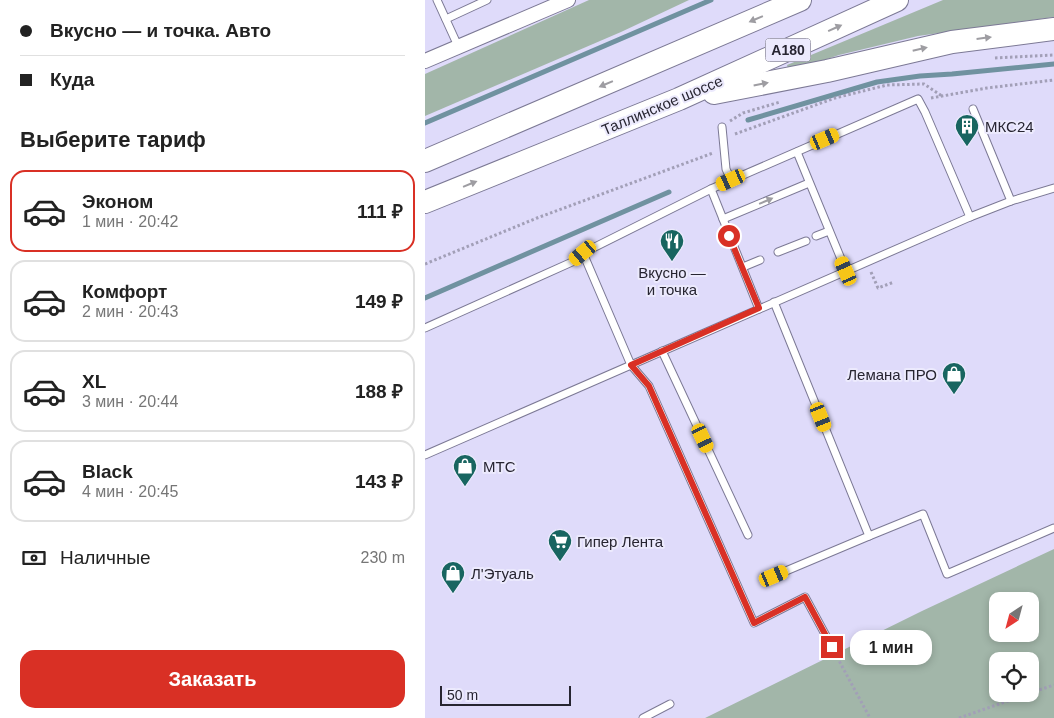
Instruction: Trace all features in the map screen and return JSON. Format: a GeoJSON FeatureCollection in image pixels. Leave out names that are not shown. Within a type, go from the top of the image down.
{"type":"FeatureCollection","features":[{"type":"Feature","properties":{"kind":"main road"},"geometry":{"type":"LineString","coordinates":[[425,161],[800,0]]}},
{"type":"Feature","properties":{"kind":"main road","name":"Таллинское шоссе"},"geometry":{"type":"LineString","coordinates":[[425,202],[679,99],[897,0]]}},
{"type":"Feature","properties":{"kind":"main road"},"geometry":{"type":"LineString","coordinates":[[679,99],[827,71],[951,42],[1054,29]]}},
{"type":"Feature","properties":{"kind":"street"},"geometry":{"type":"LineString","coordinates":[[426,58],[458,46],[547,4],[568,0]]}},
{"type":"Feature","properties":{"kind":"lane"},"geometry":{"type":"LineString","coordinates":[[437,0],[458,46]]}},
{"type":"Feature","properties":{"kind":"lane"},"geometry":{"type":"LineString","coordinates":[[446,19],[487,0]]}},
{"type":"Feature","properties":{"kind":"lane"},"geometry":{"type":"LineString","coordinates":[[425,328],[573,262],[583,253],[711,189],[918,99],[970,217]]}},
{"type":"Feature","properties":{"kind":"lane"},"geometry":{"type":"LineString","coordinates":[[973,109],[1011,201]]}},
{"type":"Feature","properties":{"kind":"lane"},"geometry":{"type":"LineString","coordinates":[[722,127],[726,169],[731,180]]}},
{"type":"Feature","properties":{"kind":"lane"},"geometry":{"type":"LineString","coordinates":[[797,152],[846,271]]}},
{"type":"Feature","properties":{"kind":"lane"},"geometry":{"type":"LineString","coordinates":[[723,220],[809,183]]}},
{"type":"Feature","properties":{"kind":"lane"},"geometry":{"type":"LineString","coordinates":[[425,455],[970,217],[1011,201],[1054,188]]}},
{"type":"Feature","properties":{"kind":"lane"},"geometry":{"type":"LineString","coordinates":[[711,189],[759,308]]}},
{"type":"Feature","properties":{"kind":"lane"},"geometry":{"type":"LineString","coordinates":[[816,236],[829,231]]}},
{"type":"Feature","properties":{"kind":"lane"},"geometry":{"type":"LineString","coordinates":[[778,252],[806,241]]}},
{"type":"Feature","properties":{"kind":"lane"},"geometry":{"type":"LineString","coordinates":[[583,253],[631,365],[649,386],[754,623],[805,597],[832,647]]}},
{"type":"Feature","properties":{"kind":"lane"},"geometry":{"type":"LineString","coordinates":[[743,268],[760,260]]}},
{"type":"Feature","properties":{"kind":"lane"},"geometry":{"type":"LineString","coordinates":[[774,302],[869,536]]}},
{"type":"Feature","properties":{"kind":"lane"},"geometry":{"type":"LineString","coordinates":[[662,351],[748,535]]}},
{"type":"Feature","properties":{"kind":"lane"},"geometry":{"type":"LineString","coordinates":[[774,576],[923,514],[947,574],[1054,528]]}},
{"type":"Feature","properties":{"kind":"lane"},"geometry":{"type":"LineString","coordinates":[[643,718],[670,704]]}},
{"type":"Feature","properties":{"kind":"path"},"geometry":{"type":"LineString","coordinates":[[934,97],[1054,80]]}},
{"type":"Feature","properties":{"kind":"path"},"geometry":{"type":"LineString","coordinates":[[723,139],[835,98],[887,85],[924,84],[942,96]]}},
{"type":"Feature","properties":{"kind":"path"},"geometry":{"type":"LineString","coordinates":[[425,264],[537,218],[723,150]]}},
{"type":"Feature","properties":{"kind":"path"},"geometry":{"type":"LineString","coordinates":[[875,281],[878,288],[894,282]]}},
{"type":"Feature","properties":{"kind":"path"},"geometry":{"type":"LineString","coordinates":[[832,647],[870,718]]}},
{"type":"Feature","properties":{"kind":"path"},"geometry":{"type":"LineString","coordinates":[[1039,690],[1054,685]]}},
{"type":"Feature","properties":{"kind":"path"},"geometry":{"type":"LineString","coordinates":[[959,718],[1004,702]]}},
{"type":"Feature","properties":{"kind":"green space"},"geometry":{"type":"Polygon","coordinates":[[[589,0],[689,0],[621,32],[425,116],[425,74],[589,0]]]}},
{"type":"Feature","properties":{"kind":"green space"},"geometry":{"type":"Polygon","coordinates":[[[943,0],[1054,0],[1054,17],[918,36],[839,55],[789,72],[787,65],[943,0]]]}},
{"type":"Feature","properties":{"kind":"green space"},"geometry":{"type":"Polygon","coordinates":[[[1054,549],[1054,718],[705,718],[922,611],[1054,549]]]}},
{"type":"Feature","properties":{"kind":"waterway"},"geometry":{"type":"LineString","coordinates":[[425,123],[711,0]]}},
{"type":"Feature","properties":{"kind":"waterway"},"geometry":{"type":"LineString","coordinates":[[748,120],[877,82],[920,76],[1054,64]]}},
{"type":"Feature","properties":{"kind":"waterway"},"geometry":{"type":"LineString","coordinates":[[425,298],[669,192]]}},
{"type":"Feature","properties":{"kind":"place","name":"МКС24"},"geometry":{"type":"Point","coordinates":[967,147]}},
{"type":"Feature","properties":{"kind":"place","name":"Вкусно — и точка"},"geometry":{"type":"Point","coordinates":[672,262]}},
{"type":"Feature","properties":{"kind":"place","name":"Лемана ПРО"},"geometry":{"type":"Point","coordinates":[954,395]}},
{"type":"Feature","properties":{"kind":"place","name":"МТС"},"geometry":{"type":"Point","coordinates":[465,487]}},
{"type":"Feature","properties":{"kind":"place","name":"Гипер Лента"},"geometry":{"type":"Point","coordinates":[560,562]}},
{"type":"Feature","properties":{"kind":"place","name":"Л'Этуаль"},"geometry":{"type":"Point","coordinates":[453,594]}},
{"type":"Feature","properties":{"kind":"route"},"geometry":{"type":"LineString","coordinates":[[729,236],[759,308],[631,365],[649,386],[754,623],[805,597],[832,647]]}}]}
